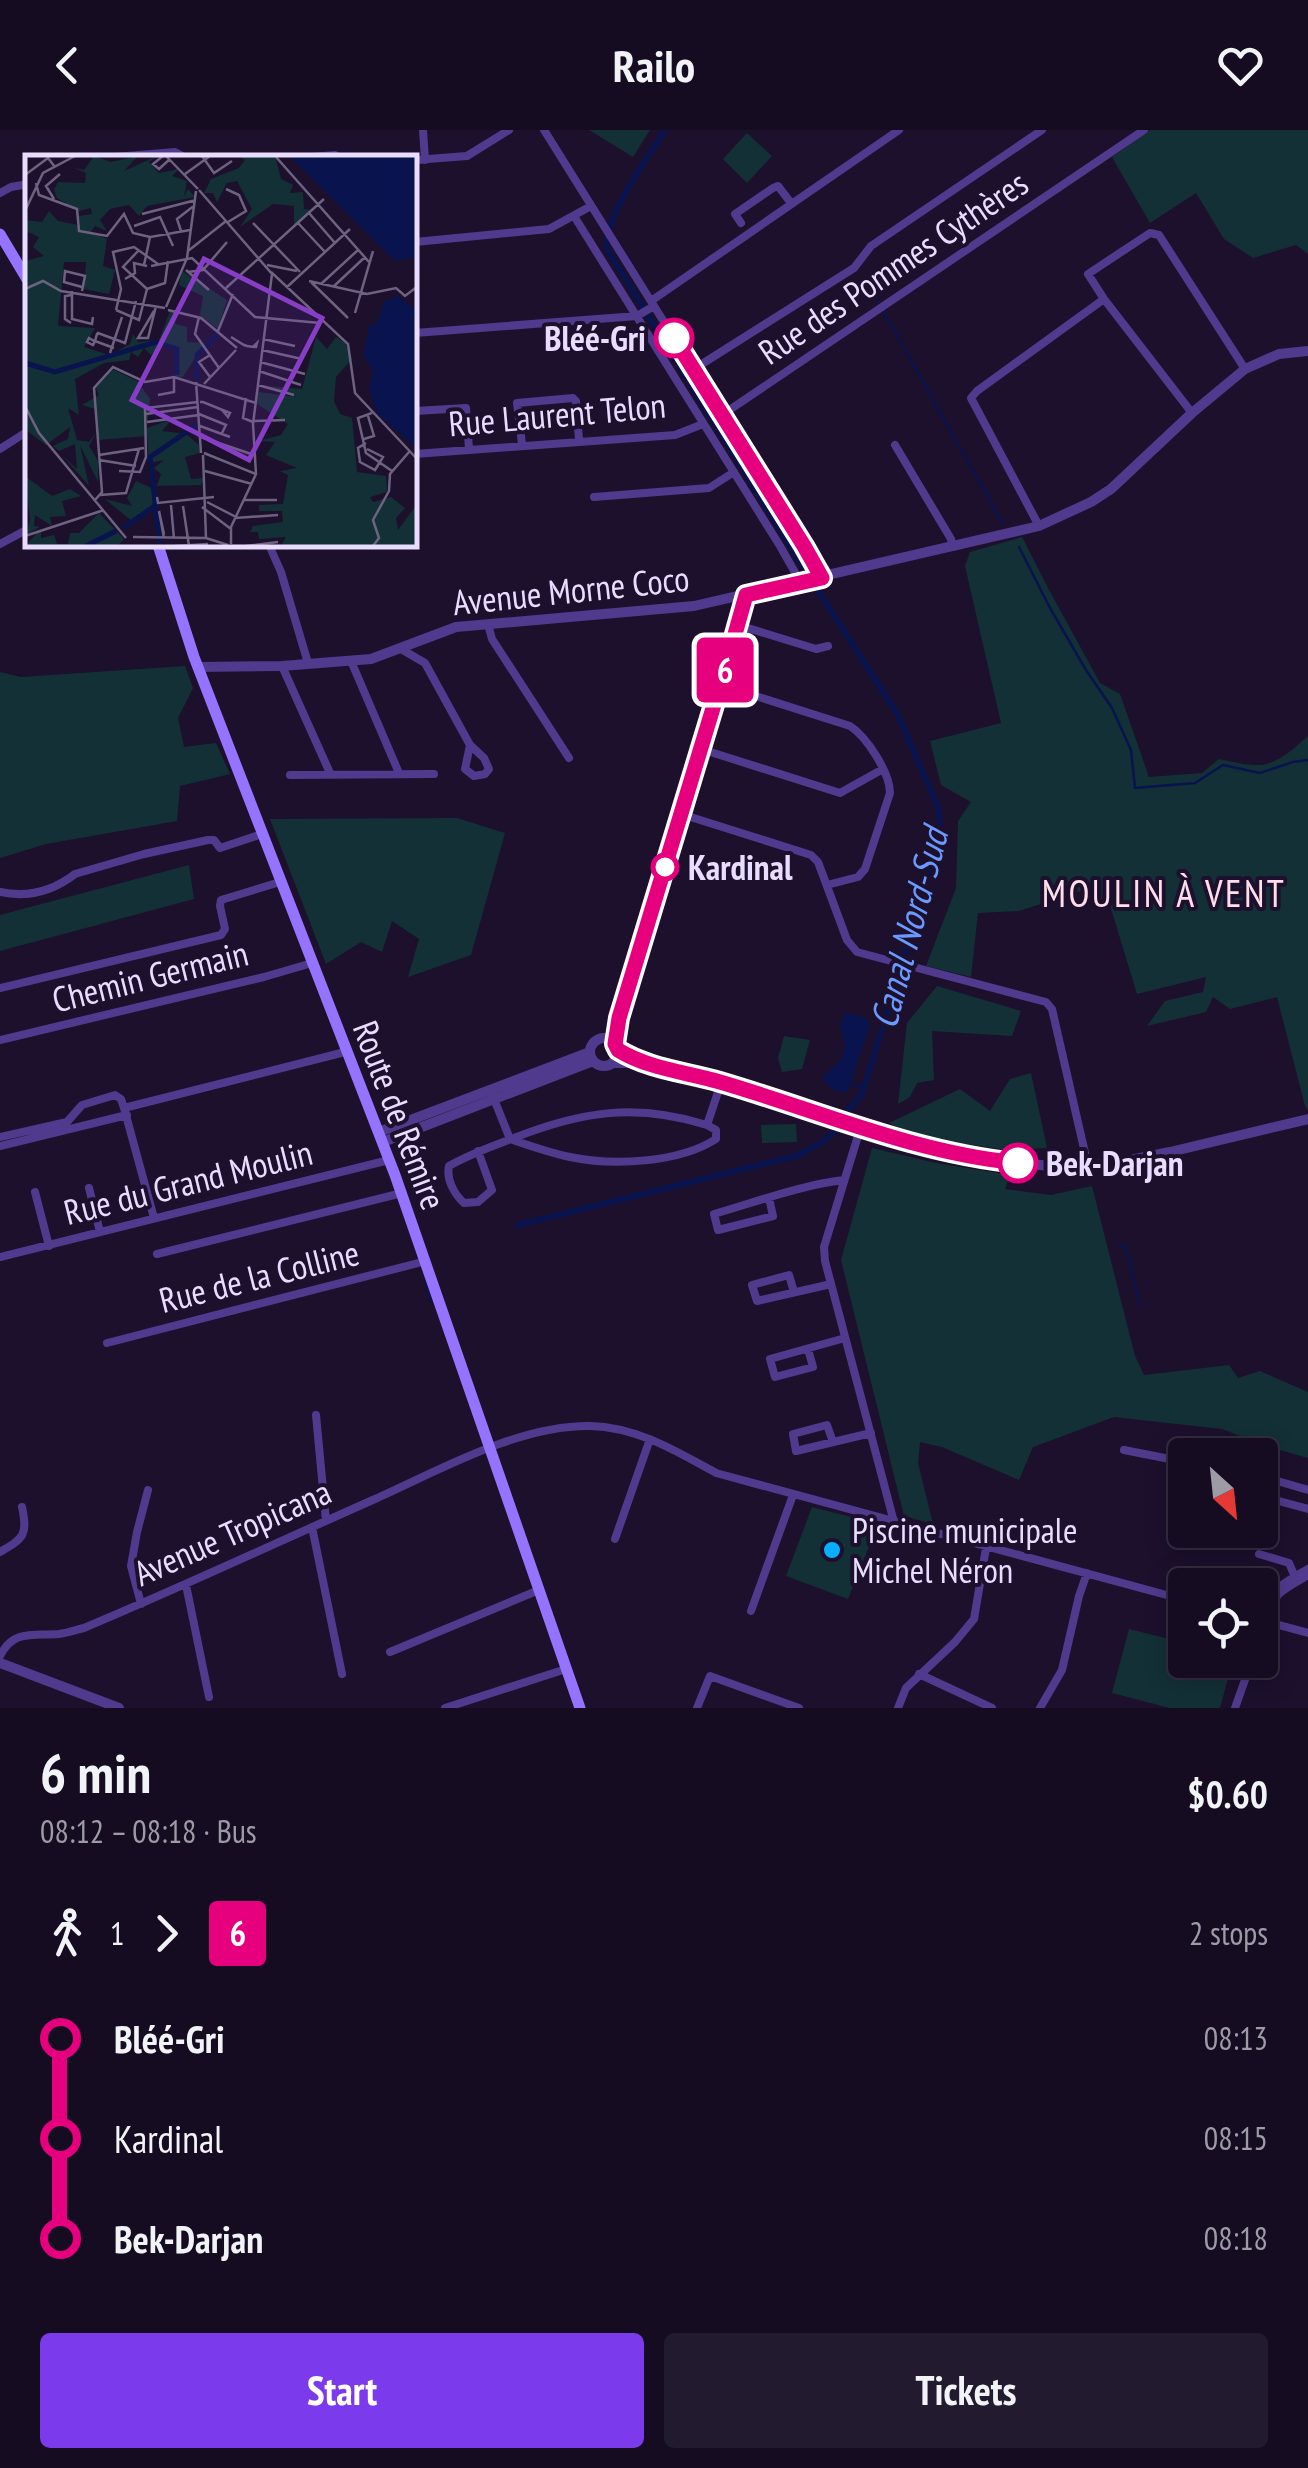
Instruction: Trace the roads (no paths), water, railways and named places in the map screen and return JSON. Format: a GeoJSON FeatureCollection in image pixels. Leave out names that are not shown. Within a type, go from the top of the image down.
{"type":"FeatureCollection","features":[{"type":"Feature","properties":{"kind":"main road"},"geometry":{"type":"LineString","coordinates":[[0,234],[25,276]]}},
{"type":"Feature","properties":{"kind":"main road","name":"Route de Rémire"},"geometry":{"type":"LineString","coordinates":[[159,548],[198,667],[402,1194],[580,1708]]}},
{"type":"Feature","properties":{"kind":"street"},"geometry":{"type":"LineString","coordinates":[[423,130],[420,160],[467,156],[509,130]]}},
{"type":"Feature","properties":{"kind":"street"},"geometry":{"type":"LineString","coordinates":[[544,130],[638,315],[780,546],[799,584]]}},
{"type":"Feature","properties":{"kind":"street"},"geometry":{"type":"LineString","coordinates":[[418,333],[638,315],[791,203],[900,130]]}},
{"type":"Feature","properties":{"kind":"street"},"geometry":{"type":"LineString","coordinates":[[694,370],[857,263],[871,246],[1042,130]]}},
{"type":"Feature","properties":{"kind":"street","name":"Rue des Pommes Cythères"},"geometry":{"type":"LineString","coordinates":[[722,415],[1144,130]]}},
{"type":"Feature","properties":{"kind":"street"},"geometry":{"type":"LineString","coordinates":[[138,155],[180,155]]}},
{"type":"Feature","properties":{"kind":"street"},"geometry":{"type":"LineString","coordinates":[[0,193],[25,185]]}},
{"type":"Feature","properties":{"kind":"street"},"geometry":{"type":"LineString","coordinates":[[741,224],[736,214],[773,188],[778,186],[791,203]]}},
{"type":"Feature","properties":{"kind":"street"},"geometry":{"type":"LineString","coordinates":[[584,210],[610,235],[826,577]]}},
{"type":"Feature","properties":{"kind":"street"},"geometry":{"type":"LineString","coordinates":[[418,242],[549,229],[584,210]]}},
{"type":"Feature","properties":{"kind":"street"},"geometry":{"type":"LineString","coordinates":[[1192,413],[1088,274],[1154,232],[1244,369]]}},
{"type":"Feature","properties":{"kind":"street"},"geometry":{"type":"LineString","coordinates":[[1039,526],[971,398],[1104,299]]}},
{"type":"Feature","properties":{"kind":"street","name":"Avenue Morne Coco"},"geometry":{"type":"LineString","coordinates":[[198,667],[370,659],[456,627],[694,606],[1039,526],[1110,489],[1244,369],[1279,354],[1308,351]]}},
{"type":"Feature","properties":{"kind":"street"},"geometry":{"type":"LineString","coordinates":[[522,444],[519,402],[575,399],[578,440]]}},
{"type":"Feature","properties":{"kind":"street"},"geometry":{"type":"LineString","coordinates":[[418,410],[466,408],[469,449]]}},
{"type":"Feature","properties":{"kind":"street","name":"Rue Laurent Telon"},"geometry":{"type":"LineString","coordinates":[[418,454],[675,434],[703,424]]}},
{"type":"Feature","properties":{"kind":"street"},"geometry":{"type":"LineString","coordinates":[[0,449],[25,434]]}},
{"type":"Feature","properties":{"kind":"street"},"geometry":{"type":"LineString","coordinates":[[895,445],[953,547]]}},
{"type":"Feature","properties":{"kind":"street"},"geometry":{"type":"LineString","coordinates":[[594,497],[709,488],[734,472]]}},
{"type":"Feature","properties":{"kind":"street"},"geometry":{"type":"LineString","coordinates":[[0,544],[25,531]]}},
{"type":"Feature","properties":{"kind":"street"},"geometry":{"type":"LineString","coordinates":[[270,548],[308,664]]}},
{"type":"Feature","properties":{"kind":"street"},"geometry":{"type":"LineString","coordinates":[[612,1063],[619,1018],[746,595]]}},
{"type":"Feature","properties":{"kind":"street"},"geometry":{"type":"LineString","coordinates":[[488,624],[492,639],[569,758]]}},
{"type":"Feature","properties":{"kind":"street"},"geometry":{"type":"LineString","coordinates":[[738,625],[816,649],[828,646]]}},
{"type":"Feature","properties":{"kind":"street"},"geometry":{"type":"LineString","coordinates":[[426,638],[425,663],[470,745]]}},
{"type":"Feature","properties":{"kind":"street"},"geometry":{"type":"LineString","coordinates":[[401,650],[425,663]]}},
{"type":"Feature","properties":{"kind":"street"},"geometry":{"type":"LineString","coordinates":[[351,661],[399,773]]}},
{"type":"Feature","properties":{"kind":"street"},"geometry":{"type":"LineString","coordinates":[[282,666],[330,773]]}},
{"type":"Feature","properties":{"kind":"street"},"geometry":{"type":"LineString","coordinates":[[721,685],[850,726],[860,732],[883,769],[890,794],[865,870],[858,876],[827,885]]}},
{"type":"Feature","properties":{"kind":"street"},"geometry":{"type":"LineString","coordinates":[[700,750],[840,792],[883,769]]}},
{"type":"Feature","properties":{"kind":"street"},"geometry":{"type":"LineString","coordinates":[[290,774],[434,774]]}},
{"type":"Feature","properties":{"kind":"street"},"geometry":{"type":"LineString","coordinates":[[681,814],[811,855],[818,862],[851,946],[858,952],[1046,1002],[1052,1008],[1088,1164]]}},
{"type":"Feature","properties":{"kind":"street"},"geometry":{"type":"LineString","coordinates":[[0,892],[30,895],[53,888],[75,874],[124,859],[208,840],[214,840],[220,848],[262,834]]}},
{"type":"Feature","properties":{"kind":"street"},"geometry":{"type":"LineString","coordinates":[[0,988],[221,935],[226,929],[221,900],[280,882]]}},
{"type":"Feature","properties":{"kind":"street","name":"Chemin Germain"},"geometry":{"type":"LineString","coordinates":[[0,1040],[312,962]]}},
{"type":"Feature","properties":{"kind":"street"},"geometry":{"type":"LineString","coordinates":[[591,1056],[593,1043],[610,1031],[619,1018]]}},
{"type":"Feature","properties":{"kind":"street"},"geometry":{"type":"LineString","coordinates":[[601,1038],[643,1064]]}},
{"type":"Feature","properties":{"kind":"street"},"geometry":{"type":"LineString","coordinates":[[0,1146],[341,1053],[347,1048]]}},
{"type":"Feature","properties":{"kind":"street"},"geometry":{"type":"LineString","coordinates":[[591,1056],[604,1066],[643,1064],[721,1082],[937,1150],[1038,1164],[1122,1161],[1308,1119]]}},
{"type":"Feature","properties":{"kind":"street"},"geometry":{"type":"LineString","coordinates":[[381,1137],[591,1056]]}},
{"type":"Feature","properties":{"kind":"street"},"geometry":{"type":"LineString","coordinates":[[707,1124],[721,1082]]}},
{"type":"Feature","properties":{"kind":"street"},"geometry":{"type":"LineString","coordinates":[[478,1151],[492,1190],[478,1202],[464,1203],[452,1186],[447,1173],[449,1166],[478,1151],[510,1139],[567,1118],[639,1111],[707,1124],[716,1130],[716,1139],[671,1157],[626,1161],[551,1153],[510,1139],[492,1094]]}},
{"type":"Feature","properties":{"kind":"street"},"geometry":{"type":"LineString","coordinates":[[0,1138],[67,1122],[82,1105],[116,1095],[126,1111],[154,1218]]}},
{"type":"Feature","properties":{"kind":"street"},"geometry":{"type":"LineString","coordinates":[[860,1126],[824,1248],[894,1522]]}},
{"type":"Feature","properties":{"kind":"street","name":"Rue du Grand Moulin"},"geometry":{"type":"LineString","coordinates":[[0,1257],[389,1160]]}},
{"type":"Feature","properties":{"kind":"street"},"geometry":{"type":"LineString","coordinates":[[769,1198],[772,1216],[718,1230],[714,1214],[769,1198],[844,1180]]}},
{"type":"Feature","properties":{"kind":"street"},"geometry":{"type":"LineString","coordinates":[[89,1188],[100,1232]]}},
{"type":"Feature","properties":{"kind":"street"},"geometry":{"type":"LineString","coordinates":[[36,1192],[49,1246]]}},
{"type":"Feature","properties":{"kind":"street"},"geometry":{"type":"LineString","coordinates":[[156,1254],[402,1194]]}},
{"type":"Feature","properties":{"kind":"street","name":"Rue de la Colline"},"geometry":{"type":"LineString","coordinates":[[106,1344],[426,1262]]}},
{"type":"Feature","properties":{"kind":"street"},"geometry":{"type":"LineString","coordinates":[[794,1292],[789,1275],[752,1285],[757,1301],[831,1284]]}},
{"type":"Feature","properties":{"kind":"street"},"geometry":{"type":"LineString","coordinates":[[808,1348],[813,1367],[775,1378],[770,1359],[808,1348],[845,1338]]}},
{"type":"Feature","properties":{"kind":"street"},"geometry":{"type":"LineString","coordinates":[[316,1415],[326,1520]]}},
{"type":"Feature","properties":{"kind":"street"},"geometry":{"type":"LineString","coordinates":[[834,1442],[828,1425],[793,1434],[796,1451],[834,1442],[870,1433]]}},
{"type":"Feature","properties":{"kind":"street","name":"Avenue Tropicana"},"geometry":{"type":"LineString","coordinates":[[0,1660],[10,1641],[22,1636],[62,1634],[84,1628],[490,1448],[562,1427],[626,1430],[716,1473],[1168,1595]]}},
{"type":"Feature","properties":{"kind":"street"},"geometry":{"type":"LineString","coordinates":[[614,1540],[650,1439]]}},
{"type":"Feature","properties":{"kind":"street"},"geometry":{"type":"LineString","coordinates":[[1124,1450],[1168,1459]]}},
{"type":"Feature","properties":{"kind":"street"},"geometry":{"type":"LineString","coordinates":[[1278,1481],[1308,1490]]}},
{"type":"Feature","properties":{"kind":"street"},"geometry":{"type":"LineString","coordinates":[[141,1604],[131,1566],[148,1490]]}},
{"type":"Feature","properties":{"kind":"street"},"geometry":{"type":"LineString","coordinates":[[751,1610],[793,1495]]}},
{"type":"Feature","properties":{"kind":"street"},"geometry":{"type":"LineString","coordinates":[[1278,1501],[1308,1510]]}},
{"type":"Feature","properties":{"kind":"street"},"geometry":{"type":"LineString","coordinates":[[0,1552],[24,1534],[22,1507]]}},
{"type":"Feature","properties":{"kind":"street"},"geometry":{"type":"LineString","coordinates":[[312,1527],[342,1674]]}},
{"type":"Feature","properties":{"kind":"street"},"geometry":{"type":"LineString","coordinates":[[898,1708],[906,1688],[918,1674],[974,1620],[986,1548]]}},
{"type":"Feature","properties":{"kind":"street"},"geometry":{"type":"LineString","coordinates":[[1259,1554],[1289,1563],[1295,1577]]}},
{"type":"Feature","properties":{"kind":"street"},"geometry":{"type":"LineString","coordinates":[[1278,1589],[1308,1572]]}},
{"type":"Feature","properties":{"kind":"street"},"geometry":{"type":"LineString","coordinates":[[1278,1597],[1308,1572]]}},
{"type":"Feature","properties":{"kind":"street"},"geometry":{"type":"LineString","coordinates":[[1040,1708],[1062,1670],[1087,1573]]}},
{"type":"Feature","properties":{"kind":"street"},"geometry":{"type":"LineString","coordinates":[[186,1585],[210,1697]]}},
{"type":"Feature","properties":{"kind":"street"},"geometry":{"type":"LineString","coordinates":[[390,1652],[540,1590]]}},
{"type":"Feature","properties":{"kind":"street"},"geometry":{"type":"LineString","coordinates":[[1278,1623],[1308,1633]]}},
{"type":"Feature","properties":{"kind":"street"},"geometry":{"type":"LineString","coordinates":[[0,1660],[102,1705],[120,1708]]}},
{"type":"Feature","properties":{"kind":"street"},"geometry":{"type":"LineString","coordinates":[[445,1708],[566,1669]]}},
{"type":"Feature","properties":{"kind":"street"},"geometry":{"type":"LineString","coordinates":[[918,1674],[992,1708]]}},
{"type":"Feature","properties":{"kind":"street"},"geometry":{"type":"LineString","coordinates":[[697,1708],[710,1676],[799,1708]]}},
{"type":"Feature","properties":{"kind":"street"},"geometry":{"type":"LineString","coordinates":[[1235,1708],[1246,1678]]}},
{"type":"Feature","properties":{"kind":"waterway","name":"Canal Nord-Sud"},"geometry":{"type":"LineString","coordinates":[[665,130],[619,206],[607,237],[607,249],[808,574]]}},
{"type":"Feature","properties":{"kind":"waterway"},"geometry":{"type":"LineString","coordinates":[[871,287],[880,303]]}},
{"type":"Feature","properties":{"kind":"waterway"},"geometry":{"type":"LineString","coordinates":[[883,311],[1003,524]]}},
{"type":"Feature","properties":{"kind":"waterway"},"geometry":{"type":"LineString","coordinates":[[1019,547],[1050,608],[1112,708],[1131,750],[1135,788],[1195,783],[1223,765],[1260,773],[1308,760]]}},
{"type":"Feature","properties":{"kind":"waterway","name":"Canal Nord-Sud"},"geometry":{"type":"LineString","coordinates":[[815,586],[898,715],[938,807],[940,826],[926,885],[862,1094],[844,1115]]}},
{"type":"Feature","properties":{"kind":"waterway"},"geometry":{"type":"LineString","coordinates":[[851,1084],[864,1088]]}},
{"type":"Feature","properties":{"kind":"waterway","name":"Canal Nord-Sud"},"geometry":{"type":"LineString","coordinates":[[518,1225],[796,1156],[824,1141],[840,1126]]}},
{"type":"Feature","properties":{"kind":"waterway"},"geometry":{"type":"LineString","coordinates":[[1118,1244],[1126,1247],[1140,1306]]}},
{"type":"Feature","properties":{"kind":"waterway"},"geometry":{"type":"LineString","coordinates":[[425,1278],[432,1302]]}},
{"type":"Feature","properties":{"kind":"place","name":"Bléé-Gri"},"geometry":{"type":"Point","coordinates":[674,338]}},
{"type":"Feature","properties":{"kind":"place","name":"Kardinal"},"geometry":{"type":"Point","coordinates":[665,867]}},
{"type":"Feature","properties":{"kind":"place","name":"Bek-Darjan"},"geometry":{"type":"Point","coordinates":[1018,1163]}},
{"type":"Feature","properties":{"kind":"place","name":"Piscine municipale Michel Néron"},"geometry":{"type":"Point","coordinates":[832,1550]}},
{"type":"Feature","properties":{"kind":"district","name":"MOULIN À VENT"},"geometry":{"type":"Point","coordinates":[1164,892]}}]}
